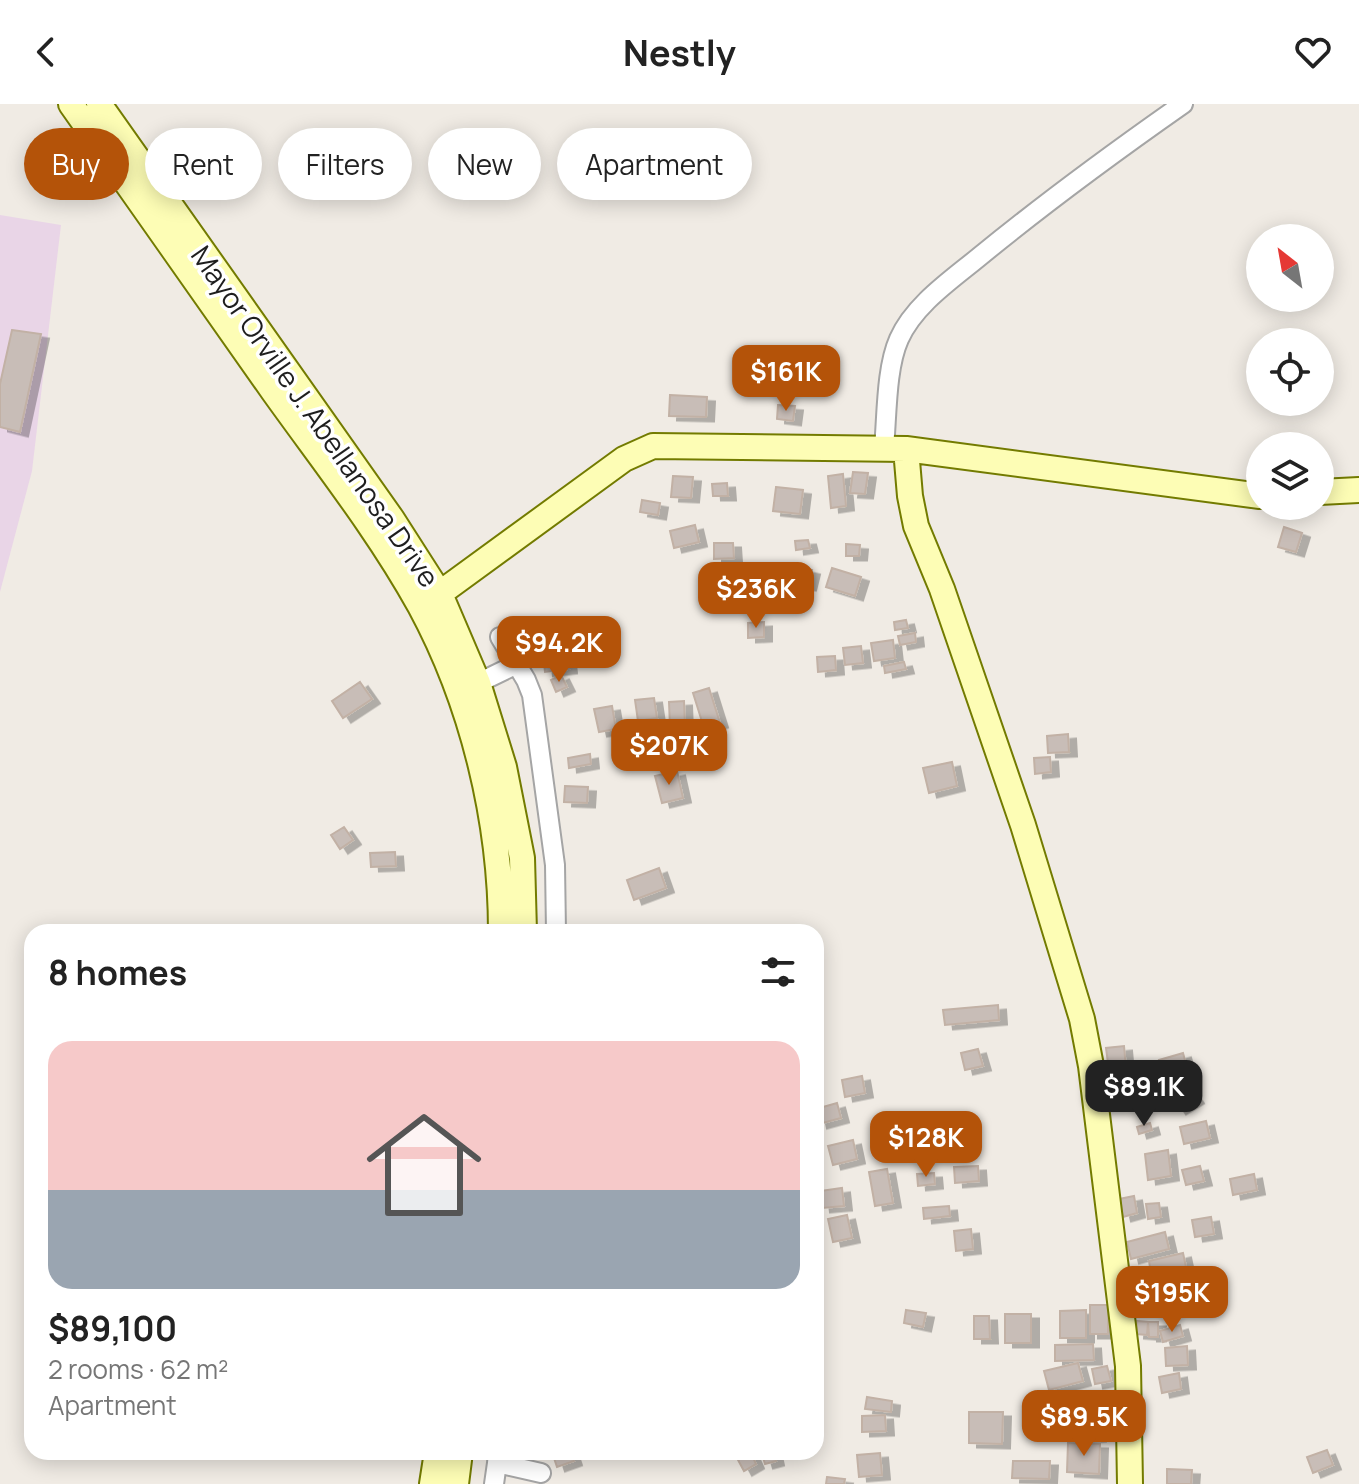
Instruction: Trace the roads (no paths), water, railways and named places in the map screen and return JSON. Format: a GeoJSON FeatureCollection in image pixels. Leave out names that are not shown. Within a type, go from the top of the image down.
{"type":"FeatureCollection","features":[{"type":"Feature","properties":{"kind":"street"},"geometry":{"type":"LineString","coordinates":[[1130,1484],[1128,1366],[1091,1066],[1082,1019],[1023,825],[942,589],[916,526],[908,485],[895,448],[893,356],[905,327],[950,281],[1033,212],[1183,104]]}},
{"type":"Feature","properties":{"kind":"street","name":"Mayor Orville J. Abellanosa Drive"},"geometry":{"type":"LineString","coordinates":[[88,109],[130,167],[373,532],[430,601],[478,683],[504,767],[522,858],[524,924]]}},
{"type":"Feature","properties":{"kind":"street"},"geometry":{"type":"LineString","coordinates":[[430,601],[624,459],[653,446],[895,448],[1246,494]]}},
{"type":"Feature","properties":{"kind":"street"},"geometry":{"type":"LineString","coordinates":[[1334,491],[1359,490]]}},
{"type":"Feature","properties":{"kind":"street","name":"Mayor Orville J. Abellanosa Drive"},"geometry":{"type":"LineString","coordinates":[[430,601],[483,774],[497,861],[501,924]]}},
{"type":"Feature","properties":{"kind":"street"},"geometry":{"type":"LineString","coordinates":[[500,637],[532,695],[555,865],[556,924]]}},
{"type":"Feature","properties":{"kind":"street"},"geometry":{"type":"LineString","coordinates":[[478,683],[517,664]]}},
{"type":"Feature","properties":{"kind":"street"},"geometry":{"type":"LineString","coordinates":[[432,1484],[436,1460]]}},
{"type":"Feature","properties":{"kind":"street"},"geometry":{"type":"LineString","coordinates":[[456,1484],[459,1460]]}},
{"type":"Feature","properties":{"kind":"street"},"geometry":{"type":"LineString","coordinates":[[494,1484],[498,1460]]}},
{"type":"Feature","properties":{"kind":"street"},"geometry":{"type":"LineString","coordinates":[[504,1460],[541,1473]]}}]}
